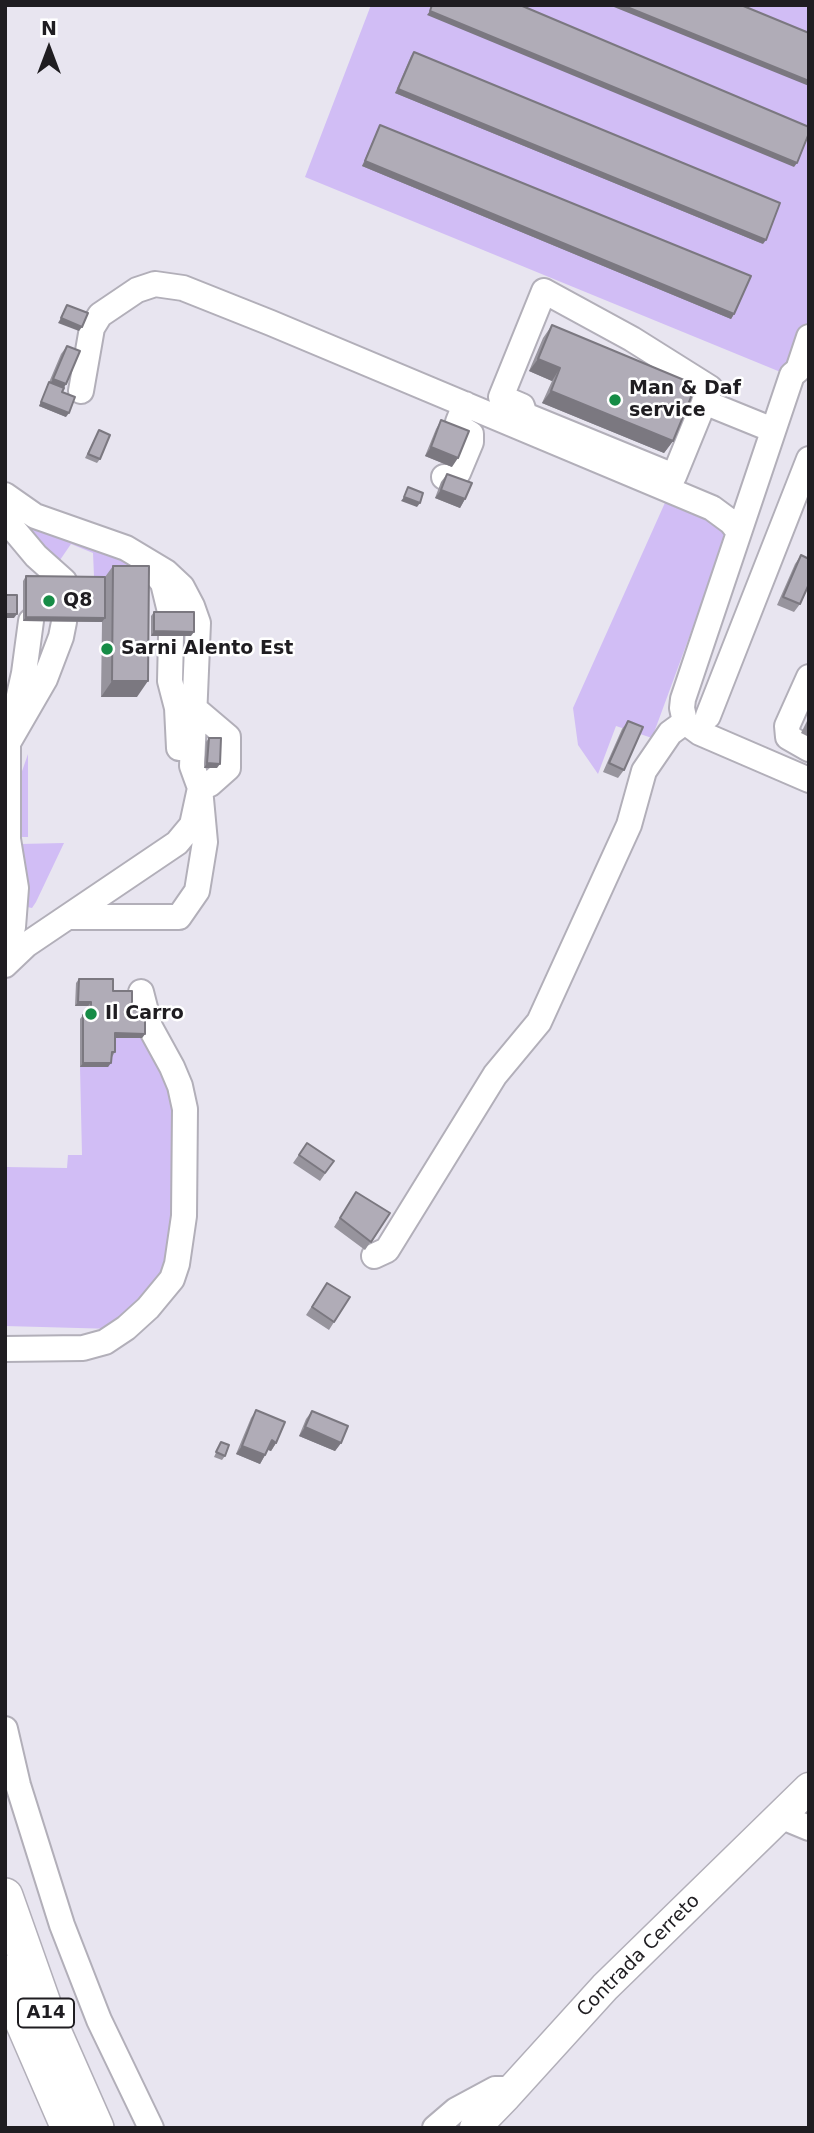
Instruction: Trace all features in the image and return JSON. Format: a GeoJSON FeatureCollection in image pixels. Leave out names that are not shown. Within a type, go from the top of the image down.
{"type":"FeatureCollection","features":[{"type":"Feature","properties":{"kind":"highway","name":"A14"},"geometry":{"type":"LineString","coordinates":[[5,1896],[51,2026],[96,2128]]}},
{"type":"Feature","properties":{"kind":"highway","name":"A14"},"geometry":{"type":"LineString","coordinates":[[5,1973],[20,2015],[69,2128]]}},
{"type":"Feature","properties":{"kind":"main road","name":"Contrada Cerreto"},"geometry":{"type":"LineString","coordinates":[[475,2128],[605,1987],[809,1788]]}},
{"type":"Feature","properties":{"kind":"street"},"geometry":{"type":"LineString","coordinates":[[81,391],[92,328],[100,315],[137,290],[155,285],[183,288],[712,508],[739,531]]}},
{"type":"Feature","properties":{"kind":"street"},"geometry":{"type":"LineString","coordinates":[[544,291],[632,339],[710,388],[704,402],[674,476],[526,415],[522,406],[501,397],[544,291]]}},
{"type":"Feature","properties":{"kind":"street"},"geometry":{"type":"LineString","coordinates":[[809,337],[798,369],[792,374],[683,699],[696,719],[701,733],[809,780]]}},
{"type":"Feature","properties":{"kind":"street"},"geometry":{"type":"LineString","coordinates":[[704,402],[773,430]]}},
{"type":"Feature","properties":{"kind":"street"},"geometry":{"type":"LineString","coordinates":[[444,477],[458,473],[471,442],[471,434],[461,428],[458,422],[465,404]]}},
{"type":"Feature","properties":{"kind":"street"},"geometry":{"type":"LineString","coordinates":[[374,1256],[387,1250],[495,1075],[539,1022],[629,825],[644,771],[663,741],[696,719],[764,575],[809,458]]}},
{"type":"Feature","properties":{"kind":"street"},"geometry":{"type":"LineString","coordinates":[[5,495],[35,516],[127,548],[166,572],[182,587],[198,623],[196,777],[192,825],[177,843],[26,945],[5,965]]}},
{"type":"Feature","properties":{"kind":"street"},"geometry":{"type":"LineString","coordinates":[[5,519],[31,581]]}},
{"type":"Feature","properties":{"kind":"street"},"geometry":{"type":"LineString","coordinates":[[5,519],[36,556],[64,581]]}},
{"type":"Feature","properties":{"kind":"street"},"geometry":{"type":"LineString","coordinates":[[68,917],[179,917],[197,891],[205,842],[196,777],[179,748],[177,708],[170,681],[171,626],[163,583],[145,560]]}},
{"type":"Feature","properties":{"kind":"street"},"geometry":{"type":"LineString","coordinates":[[729,562],[764,575]]}},
{"type":"Feature","properties":{"kind":"street"},"geometry":{"type":"LineString","coordinates":[[8,743],[24,673],[31,621]]}},
{"type":"Feature","properties":{"kind":"street"},"geometry":{"type":"LineString","coordinates":[[8,743],[45,679],[64,622]]}},
{"type":"Feature","properties":{"kind":"street"},"geometry":{"type":"LineString","coordinates":[[809,677],[787,726],[788,737],[809,749]]}},
{"type":"Feature","properties":{"kind":"street"},"geometry":{"type":"LineString","coordinates":[[195,709],[228,737],[228,768],[210,784],[196,777]]}},
{"type":"Feature","properties":{"kind":"street"},"geometry":{"type":"LineString","coordinates":[[5,714],[8,743],[8,839],[16,888],[13,927],[5,949]]}},
{"type":"Feature","properties":{"kind":"street"},"geometry":{"type":"LineString","coordinates":[[5,1349],[83,1348],[105,1342],[141,1315],[172,1279],[177,1264],[184,1216],[185,1109],[172,1067],[150,1027],[141,992]]}},
{"type":"Feature","properties":{"kind":"street"},"geometry":{"type":"LineString","coordinates":[[5,1729],[22,1798],[62,1924],[99,2020],[151,2128]]}},
{"type":"Feature","properties":{"kind":"street"},"geometry":{"type":"LineString","coordinates":[[780,1816],[809,1828]]}},
{"type":"Feature","properties":{"kind":"street"},"geometry":{"type":"LineString","coordinates":[[435,2128],[456,2110],[495,2089],[510,2092],[510,2110],[495,2128]]}},
{"type":"Feature","properties":{"kind":"shaded area"},"geometry":{"type":"Polygon","coordinates":[[[371,5],[809,5],[809,354],[800,380],[305,177],[371,5]]]}},
{"type":"Feature","properties":{"kind":"shaded area"},"geometry":{"type":"Polygon","coordinates":[[[668,496],[704,510],[724,532],[722,548],[652,738],[616,726],[598,774],[578,745],[573,708],[668,496]]]}},
{"type":"Feature","properties":{"kind":"shaded area"},"geometry":{"type":"Polygon","coordinates":[[[32,528],[125,560],[132,568],[102,582],[94,576],[93,553],[71,544],[60,560],[48,555],[28,529],[32,528]]]}},
{"type":"Feature","properties":{"kind":"shaded area"},"geometry":{"type":"Polygon","coordinates":[[[28,754],[28,837],[18,837],[20,777],[28,754]]]}},
{"type":"Feature","properties":{"kind":"shaded area"},"geometry":{"type":"Polygon","coordinates":[[[64,843],[36,902],[32,908],[27,907],[20,844],[64,843]]]}},
{"type":"Feature","properties":{"kind":"shaded area"},"geometry":{"type":"Polygon","coordinates":[[[112,1038],[142,1038],[152,1041],[179,1094],[169,1273],[115,1329],[5,1326],[5,1153],[6,1167],[67,1168],[68,1155],[82,1155],[80,1067],[112,1038]]]}},
{"type":"Feature","properties":{"kind":"building"},"geometry":{"type":"Polygon","coordinates":[[[432,5],[520,5],[809,127],[809,133],[797,163],[430,11],[432,5]]]}},
{"type":"Feature","properties":{"kind":"building"},"geometry":{"type":"Polygon","coordinates":[[[622,5],[741,5],[809,33],[809,81],[622,5]]]}},
{"type":"Feature","properties":{"kind":"building"},"geometry":{"type":"Polygon","coordinates":[[[414,52],[780,203],[766,240],[398,89],[414,52]]]}},
{"type":"Feature","properties":{"kind":"building"},"geometry":{"type":"Polygon","coordinates":[[[380,125],[751,276],[734,314],[365,161],[380,125]]]}},
{"type":"Feature","properties":{"kind":"building"},"geometry":{"type":"Polygon","coordinates":[[[67,305],[88,313],[82,327],[61,318],[67,305]]]}},
{"type":"Feature","properties":{"kind":"building","name":"Man & Daf service"},"geometry":{"type":"Polygon","coordinates":[[[552,325],[696,385],[673,441],[551,391],[560,368],[538,359],[552,325]]]}},
{"type":"Feature","properties":{"kind":"building"},"geometry":{"type":"Polygon","coordinates":[[[67,346],[80,351],[66,384],[53,379],[67,346]]]}},
{"type":"Feature","properties":{"kind":"building"},"geometry":{"type":"Polygon","coordinates":[[[49,382],[64,388],[62,392],[75,397],[69,413],[41,402],[49,382]]]}},
{"type":"Feature","properties":{"kind":"building"},"geometry":{"type":"Polygon","coordinates":[[[441,420],[469,431],[458,458],[431,447],[441,420]]]}},
{"type":"Feature","properties":{"kind":"building"},"geometry":{"type":"Polygon","coordinates":[[[99,430],[110,435],[100,459],[88,454],[99,430]]]}},
{"type":"Feature","properties":{"kind":"building"},"geometry":{"type":"Polygon","coordinates":[[[447,474],[472,483],[465,499],[441,490],[447,474]]]}},
{"type":"Feature","properties":{"kind":"building"},"geometry":{"type":"Polygon","coordinates":[[[408,487],[423,493],[420,503],[404,497],[408,487]]]}},
{"type":"Feature","properties":{"kind":"building"},"geometry":{"type":"Polygon","coordinates":[[[801,555],[809,559],[809,584],[800,604],[783,597],[801,555]]]}},
{"type":"Feature","properties":{"kind":"building"},"geometry":{"type":"Polygon","coordinates":[[[113,566],[149,566],[148,681],[112,681],[113,566]]]}},
{"type":"Feature","properties":{"kind":"building"},"geometry":{"type":"Polygon","coordinates":[[[26,576],[105,577],[105,618],[26,617],[26,576]]]}},
{"type":"Feature","properties":{"kind":"building"},"geometry":{"type":"Polygon","coordinates":[[[5,595],[17,595],[17,614],[5,614],[5,595]]]}},
{"type":"Feature","properties":{"kind":"building"},"geometry":{"type":"Polygon","coordinates":[[[154,612],[194,612],[194,632],[154,631],[154,612]]]}},
{"type":"Feature","properties":{"kind":"building"},"geometry":{"type":"Polygon","coordinates":[[[628,721],[643,727],[624,770],[609,763],[628,721]]]}},
{"type":"Feature","properties":{"kind":"building"},"geometry":{"type":"Polygon","coordinates":[[[209,738],[221,738],[220,764],[207,763],[209,738]]]}},
{"type":"Feature","properties":{"kind":"building"},"geometry":{"type":"Polygon","coordinates":[[[79,979],[113,979],[113,991],[132,991],[132,1010],[145,1010],[145,1034],[115,1033],[115,1052],[112,1052],[111,1063],[83,1063],[83,1015],[91,1015],[91,1002],[78,1002],[79,979]]]}},
{"type":"Feature","properties":{"kind":"building"},"geometry":{"type":"Polygon","coordinates":[[[307,1143],[334,1161],[325,1173],[299,1155],[307,1143]]]}},
{"type":"Feature","properties":{"kind":"building"},"geometry":{"type":"Polygon","coordinates":[[[356,1192],[390,1213],[371,1242],[340,1218],[356,1192]]]}},
{"type":"Feature","properties":{"kind":"building"},"geometry":{"type":"Polygon","coordinates":[[[327,1283],[350,1297],[334,1322],[312,1307],[327,1283]]]}},
{"type":"Feature","properties":{"kind":"building"},"geometry":{"type":"Polygon","coordinates":[[[256,1410],[285,1422],[276,1443],[272,1440],[265,1455],[242,1446],[256,1410]]]}},
{"type":"Feature","properties":{"kind":"building"},"geometry":{"type":"Polygon","coordinates":[[[312,1411],[348,1426],[341,1443],[305,1427],[312,1411]]]}},
{"type":"Feature","properties":{"kind":"building"},"geometry":{"type":"Polygon","coordinates":[[[221,1442],[229,1445],[225,1456],[216,1452],[221,1442]]]}},
{"type":"Feature","properties":{"kind":"place","name":"Man & Daf service"},"geometry":{"type":"Point","coordinates":[615,400]}},
{"type":"Feature","properties":{"kind":"place","name":"Q8"},"geometry":{"type":"Point","coordinates":[49,601]}},
{"type":"Feature","properties":{"kind":"place","name":"Sarni Alento Est"},"geometry":{"type":"Point","coordinates":[107,649]}},
{"type":"Feature","properties":{"kind":"place","name":"Il Carro"},"geometry":{"type":"Point","coordinates":[91,1014]}}]}
